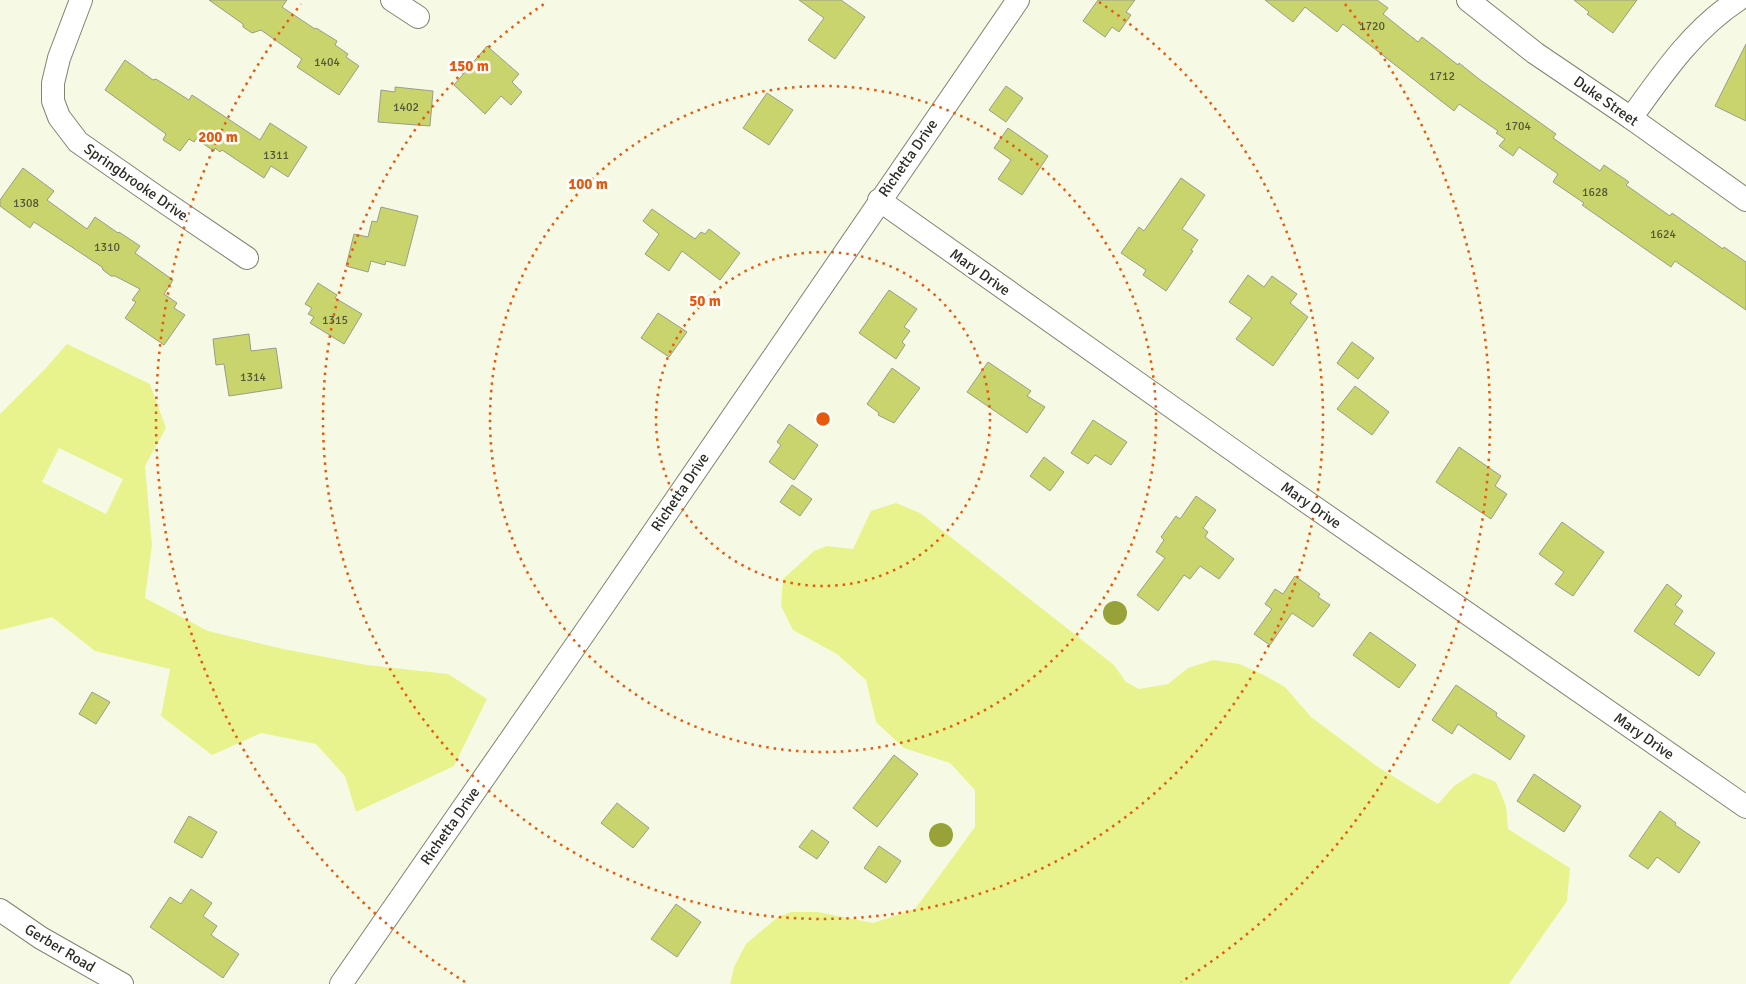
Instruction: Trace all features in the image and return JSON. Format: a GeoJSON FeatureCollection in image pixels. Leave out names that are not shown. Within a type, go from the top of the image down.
{"type":"FeatureCollection","features":[{"type":"Feature","properties":{"kind":"street","name":"Springbrooke Drive"},"geometry":{"type":"LineString","coordinates":[[81,0],[59,58],[53,83],[53,101],[59,117],[78,142],[248,258]]}},
{"type":"Feature","properties":{"kind":"street"},"geometry":{"type":"LineString","coordinates":[[392,0],[418,17]]}},
{"type":"Feature","properties":{"kind":"street","name":"Richetta Drive"},"geometry":{"type":"LineString","coordinates":[[341,984],[1018,0]]}},
{"type":"Feature","properties":{"kind":"street","name":"Duke Street"},"geometry":{"type":"LineString","coordinates":[[1468,0],[1536,53],[1746,200]]}},
{"type":"Feature","properties":{"kind":"street"},"geometry":{"type":"LineString","coordinates":[[1631,118],[1673,60],[1698,33],[1738,0]]}},
{"type":"Feature","properties":{"kind":"street","name":"Mary Drive"},"geometry":{"type":"LineString","coordinates":[[879,200],[1276,481],[1746,807]]}},
{"type":"Feature","properties":{"kind":"street","name":"Gerber Road"},"geometry":{"type":"LineString","coordinates":[[0,910],[42,938],[122,984]]}},
{"type":"Feature","properties":{"kind":"shaded area"},"geometry":{"type":"Polygon","coordinates":[[[67,344],[150,384],[166,428],[145,466],[152,545],[145,598],[208,631],[283,649],[367,665],[448,674],[487,699],[454,766],[356,812],[345,776],[316,744],[261,733],[212,755],[161,716],[170,669],[95,651],[52,617],[0,630],[0,414],[67,344]],[[59,448],[42,482],[106,514],[123,479],[59,448]]]}},
{"type":"Feature","properties":{"kind":"shaded area"},"geometry":{"type":"Polygon","coordinates":[[[896,503],[920,513],[1114,665],[1126,682],[1139,689],[1168,684],[1188,668],[1213,660],[1239,664],[1285,687],[1311,717],[1378,767],[1438,804],[1454,786],[1474,773],[1496,782],[1506,806],[1508,829],[1570,868],[1567,901],[1509,984],[730,984],[734,967],[746,944],[778,917],[791,912],[818,912],[873,923],[915,909],[975,827],[975,790],[950,763],[904,748],[876,722],[866,680],[837,654],[793,630],[781,606],[783,579],[814,551],[827,546],[853,549],[871,511],[896,503]]]}},
{"type":"Feature","properties":{"kind":"shaded area"},"geometry":{"type":"Polygon","coordinates":[[[1110,601],[1120,601],[1127,608],[1127,618],[1120,625],[1110,625],[1103,618],[1103,608],[1110,601]]]}},
{"type":"Feature","properties":{"kind":"shaded area"},"geometry":{"type":"Polygon","coordinates":[[[941,823],[950,826],[953,835],[950,844],[941,847],[932,844],[929,835],[932,826],[941,823]]]}},
{"type":"Feature","properties":{"kind":"building"},"geometry":{"type":"Polygon","coordinates":[[[209,0],[287,0],[282,7],[337,41],[335,45],[348,54],[346,57],[359,66],[339,95],[297,67],[302,59],[261,30],[252,33],[243,27],[243,24],[209,0]]]}},
{"type":"Feature","properties":{"kind":"building"},"geometry":{"type":"Polygon","coordinates":[[[799,0],[841,0],[865,17],[835,59],[808,40],[824,18],[799,0]]]}},
{"type":"Feature","properties":{"kind":"building"},"geometry":{"type":"Polygon","coordinates":[[[1098,0],[1135,0],[1126,12],[1131,15],[1119,32],[1112,27],[1105,37],[1083,21],[1098,0]]]}},
{"type":"Feature","properties":{"kind":"building"},"geometry":{"type":"Polygon","coordinates":[[[1265,0],[1377,0],[1388,8],[1383,14],[1418,42],[1422,37],[1458,65],[1459,63],[1556,134],[1553,138],[1600,171],[1604,165],[1629,182],[1626,185],[1670,216],[1672,213],[1723,249],[1724,247],[1746,262],[1746,310],[1675,261],[1671,267],[1582,205],[1584,203],[1553,182],[1558,174],[1519,147],[1513,156],[1499,146],[1505,139],[1496,133],[1498,131],[1459,104],[1454,111],[1343,24],[1337,32],[1305,7],[1293,22],[1265,0]]]}},
{"type":"Feature","properties":{"kind":"building"},"geometry":{"type":"Polygon","coordinates":[[[1574,0],[1637,0],[1613,33],[1587,14],[1589,12],[1574,0]]]}},
{"type":"Feature","properties":{"kind":"building"},"geometry":{"type":"Polygon","coordinates":[[[1746,44],[1746,121],[1715,106],[1746,44]]]}},
{"type":"Feature","properties":{"kind":"building"},"geometry":{"type":"Polygon","coordinates":[[[487,46],[519,74],[512,82],[522,92],[511,105],[501,96],[485,114],[454,85],[487,46]]]}},
{"type":"Feature","properties":{"kind":"building"},"geometry":{"type":"Polygon","coordinates":[[[125,60],[153,80],[156,79],[189,100],[192,95],[260,140],[270,123],[307,147],[288,177],[271,166],[264,178],[222,150],[220,152],[215,148],[214,151],[196,139],[194,142],[189,139],[180,151],[163,140],[166,134],[105,90],[125,60]]]}},
{"type":"Feature","properties":{"kind":"building"},"geometry":{"type":"Polygon","coordinates":[[[1006,86],[1023,98],[1006,122],[989,110],[1006,86]]]}},
{"type":"Feature","properties":{"kind":"building"},"geometry":{"type":"Polygon","coordinates":[[[395,87],[433,91],[430,126],[378,122],[381,90],[395,92],[395,87]]]}},
{"type":"Feature","properties":{"kind":"building"},"geometry":{"type":"Polygon","coordinates":[[[767,93],[793,110],[769,145],[743,128],[767,93]]]}},
{"type":"Feature","properties":{"kind":"building"},"geometry":{"type":"Polygon","coordinates":[[[1008,128],[1048,156],[1022,195],[998,179],[1011,160],[994,148],[1008,128]]]}},
{"type":"Feature","properties":{"kind":"building"},"geometry":{"type":"Polygon","coordinates":[[[23,168],[54,191],[47,200],[87,229],[95,217],[119,232],[140,246],[135,253],[173,280],[164,294],[177,303],[174,308],[185,315],[164,345],[125,318],[136,302],[132,300],[140,289],[115,276],[111,276],[102,267],[34,222],[30,228],[0,206],[0,200],[23,168]]]}},
{"type":"Feature","properties":{"kind":"building"},"geometry":{"type":"Polygon","coordinates":[[[1181,178],[1205,195],[1182,229],[1198,240],[1191,250],[1193,251],[1166,291],[1143,275],[1146,270],[1121,253],[1139,227],[1144,231],[1181,178]]]}},
{"type":"Feature","properties":{"kind":"building"},"geometry":{"type":"Polygon","coordinates":[[[381,207],[418,216],[405,266],[386,261],[385,265],[371,261],[368,272],[346,266],[354,234],[368,237],[372,221],[377,222],[381,207]]]}},
{"type":"Feature","properties":{"kind":"building"},"geometry":{"type":"Polygon","coordinates":[[[652,209],[695,239],[701,232],[705,234],[709,229],[740,253],[720,280],[682,251],[669,271],[645,254],[659,234],[643,221],[652,209]]]}},
{"type":"Feature","properties":{"kind":"building"},"geometry":{"type":"Polygon","coordinates":[[[1248,275],[1264,287],[1272,276],[1297,294],[1290,303],[1308,317],[1273,366],[1236,339],[1252,318],[1229,302],[1248,275]]]}},
{"type":"Feature","properties":{"kind":"building"},"geometry":{"type":"Polygon","coordinates":[[[318,283],[337,295],[335,298],[362,314],[344,344],[310,323],[314,317],[308,314],[312,308],[305,304],[318,283]]]}},
{"type":"Feature","properties":{"kind":"building"},"geometry":{"type":"Polygon","coordinates":[[[889,290],[917,309],[904,327],[910,331],[902,342],[905,345],[896,359],[859,333],[889,290]]]}},
{"type":"Feature","properties":{"kind":"building"},"geometry":{"type":"Polygon","coordinates":[[[658,313],[687,332],[669,357],[641,338],[658,313]]]}},
{"type":"Feature","properties":{"kind":"building"},"geometry":{"type":"Polygon","coordinates":[[[249,334],[251,351],[276,348],[282,388],[229,396],[224,364],[216,365],[213,339],[249,334]]]}},
{"type":"Feature","properties":{"kind":"building"},"geometry":{"type":"Polygon","coordinates":[[[1352,342],[1374,358],[1358,379],[1337,363],[1352,342]]]}},
{"type":"Feature","properties":{"kind":"building"},"geometry":{"type":"Polygon","coordinates":[[[988,362],[1031,391],[1027,396],[1045,407],[1027,433],[967,392],[988,362]]]}},
{"type":"Feature","properties":{"kind":"building"},"geometry":{"type":"Polygon","coordinates":[[[892,368],[920,388],[894,423],[878,415],[879,413],[867,404],[892,368]]]}},
{"type":"Feature","properties":{"kind":"building"},"geometry":{"type":"Polygon","coordinates":[[[1355,386],[1389,412],[1372,435],[1337,409],[1355,386]]]}},
{"type":"Feature","properties":{"kind":"building"},"geometry":{"type":"Polygon","coordinates":[[[1093,420],[1127,442],[1111,465],[1095,455],[1088,464],[1071,453],[1093,420]]]}},
{"type":"Feature","properties":{"kind":"building"},"geometry":{"type":"Polygon","coordinates":[[[789,424],[818,445],[794,480],[769,462],[781,445],[777,442],[789,424]]]}},
{"type":"Feature","properties":{"kind":"building"},"geometry":{"type":"Polygon","coordinates":[[[1459,447],[1501,476],[1495,486],[1507,494],[1491,519],[1436,482],[1459,447]]]}},
{"type":"Feature","properties":{"kind":"building"},"geometry":{"type":"Polygon","coordinates":[[[1044,457],[1064,472],[1050,491],[1030,476],[1044,457]]]}},
{"type":"Feature","properties":{"kind":"building"},"geometry":{"type":"Polygon","coordinates":[[[792,485],[812,499],[800,516],[780,502],[792,485]]]}},
{"type":"Feature","properties":{"kind":"building"},"geometry":{"type":"Polygon","coordinates":[[[1196,496],[1216,510],[1203,528],[1208,532],[1205,537],[1234,559],[1219,579],[1200,566],[1190,579],[1184,575],[1158,611],[1137,595],[1165,558],[1156,552],[1164,540],[1161,537],[1176,516],[1180,519],[1196,496]]]}},
{"type":"Feature","properties":{"kind":"building"},"geometry":{"type":"Polygon","coordinates":[[[1562,522],[1604,552],[1573,596],[1555,584],[1564,572],[1539,554],[1562,522]]]}},
{"type":"Feature","properties":{"kind":"building"},"geometry":{"type":"Polygon","coordinates":[[[1295,576],[1320,594],[1318,597],[1330,605],[1313,627],[1292,613],[1270,645],[1254,634],[1272,609],[1265,604],[1275,589],[1283,594],[1295,576]]]}},
{"type":"Feature","properties":{"kind":"building"},"geometry":{"type":"Polygon","coordinates":[[[1667,584],[1682,596],[1675,605],[1683,611],[1674,624],[1715,653],[1699,676],[1634,631],[1667,584]]]}},
{"type":"Feature","properties":{"kind":"building"},"geometry":{"type":"Polygon","coordinates":[[[1370,632],[1416,665],[1399,688],[1353,655],[1370,632]]]}},
{"type":"Feature","properties":{"kind":"building"},"geometry":{"type":"Polygon","coordinates":[[[1456,685],[1497,713],[1496,716],[1525,736],[1510,760],[1458,724],[1452,734],[1432,720],[1456,685]]]}},
{"type":"Feature","properties":{"kind":"building"},"geometry":{"type":"Polygon","coordinates":[[[92,692],[110,702],[96,724],[79,714],[92,692]]]}},
{"type":"Feature","properties":{"kind":"building"},"geometry":{"type":"Polygon","coordinates":[[[894,755],[918,774],[877,827],[853,808],[894,755]]]}},
{"type":"Feature","properties":{"kind":"building"},"geometry":{"type":"Polygon","coordinates":[[[1534,774],[1581,806],[1564,832],[1517,801],[1534,774]]]}},
{"type":"Feature","properties":{"kind":"building"},"geometry":{"type":"Polygon","coordinates":[[[617,803],[649,828],[633,848],[601,823],[617,803]]]}},
{"type":"Feature","properties":{"kind":"building"},"geometry":{"type":"Polygon","coordinates":[[[1660,811],[1676,823],[1675,825],[1700,842],[1679,873],[1657,857],[1648,869],[1629,856],[1660,811]]]}},
{"type":"Feature","properties":{"kind":"building"},"geometry":{"type":"Polygon","coordinates":[[[189,816],[217,832],[202,858],[174,842],[189,816]]]}},
{"type":"Feature","properties":{"kind":"building"},"geometry":{"type":"Polygon","coordinates":[[[812,830],[829,842],[817,859],[799,847],[812,830]]]}},
{"type":"Feature","properties":{"kind":"building"},"geometry":{"type":"Polygon","coordinates":[[[879,846],[901,861],[886,883],[864,868],[879,846]]]}},
{"type":"Feature","properties":{"kind":"building"},"geometry":{"type":"Polygon","coordinates":[[[191,889],[212,903],[203,916],[217,926],[211,935],[239,954],[223,978],[150,927],[170,897],[181,904],[191,889]]]}},
{"type":"Feature","properties":{"kind":"building"},"geometry":{"type":"Polygon","coordinates":[[[676,904],[701,922],[677,957],[651,939],[676,904]]]}}]}
